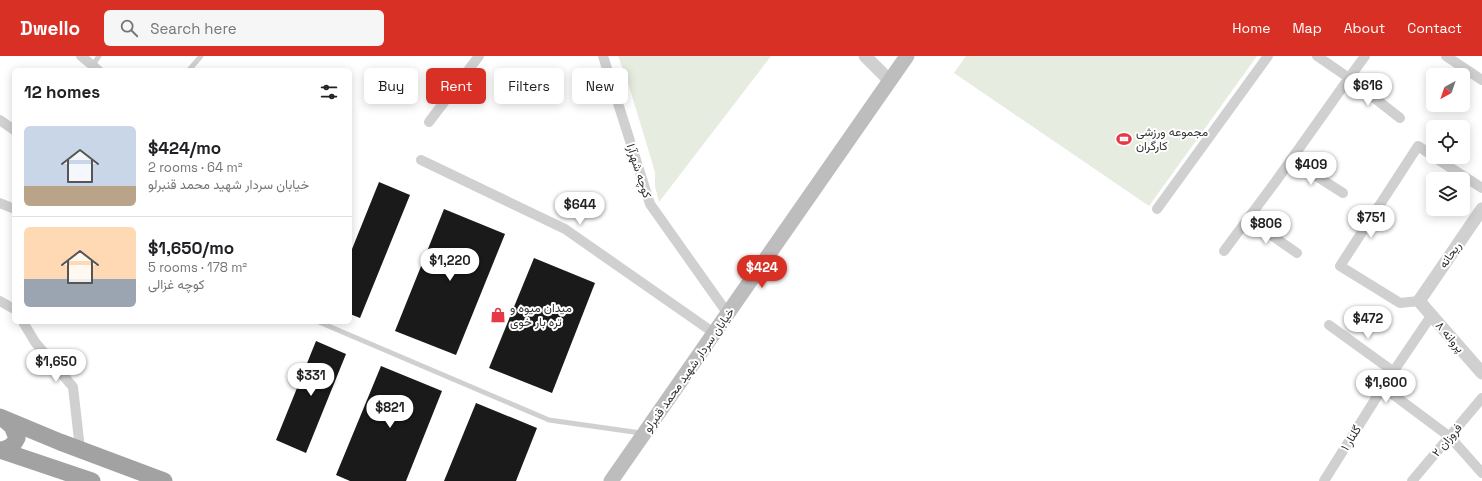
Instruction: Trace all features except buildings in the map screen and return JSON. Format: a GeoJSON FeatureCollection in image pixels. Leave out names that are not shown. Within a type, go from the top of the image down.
{"type":"FeatureCollection","features":[{"type":"Feature","properties":{"kind":"highway"},"geometry":{"type":"LineString","coordinates":[[3,418],[164,481]]}},
{"type":"Feature","properties":{"kind":"highway"},"geometry":{"type":"LineString","coordinates":[[1,450],[10,448],[17,438],[12,426],[3,418]]}},
{"type":"Feature","properties":{"kind":"highway"},"geometry":{"type":"LineString","coordinates":[[1,450],[92,481]]}},
{"type":"Feature","properties":{"kind":"main road","name":"خیابان سردار شهید محمد قنبرلو"},"geometry":{"type":"LineString","coordinates":[[611,481],[908,56]]}},
{"type":"Feature","properties":{"kind":"street"},"geometry":{"type":"LineString","coordinates":[[81,56],[95,68]]}},
{"type":"Feature","properties":{"kind":"street"},"geometry":{"type":"LineString","coordinates":[[429,122],[479,56]]}},
{"type":"Feature","properties":{"kind":"street","name":"کوچه شهرآرا"},"geometry":{"type":"LineString","coordinates":[[603,56],[650,204],[728,314]]}},
{"type":"Feature","properties":{"kind":"street"},"geometry":{"type":"LineString","coordinates":[[865,56],[890,81]]}},
{"type":"Feature","properties":{"kind":"street"},"geometry":{"type":"LineString","coordinates":[[1157,208],[1268,56]]}},
{"type":"Feature","properties":{"kind":"street"},"geometry":{"type":"LineString","coordinates":[[1317,56],[1349,78],[1400,118]]}},
{"type":"Feature","properties":{"kind":"street"},"geometry":{"type":"LineString","coordinates":[[1224,252],[1365,56]]}},
{"type":"Feature","properties":{"kind":"street"},"geometry":{"type":"LineString","coordinates":[[1446,56],[1482,80]]}},
{"type":"Feature","properties":{"kind":"street"},"geometry":{"type":"LineString","coordinates":[[0,120],[12,129]]}},
{"type":"Feature","properties":{"kind":"street"},"geometry":{"type":"LineString","coordinates":[[1418,301],[1400,303],[1340,266],[1418,146],[1426,152]]}},
{"type":"Feature","properties":{"kind":"street"},"geometry":{"type":"LineString","coordinates":[[421,160],[565,229],[714,334]]}},
{"type":"Feature","properties":{"kind":"street"},"geometry":{"type":"LineString","coordinates":[[1291,160],[1343,193]]}},
{"type":"Feature","properties":{"kind":"street"},"geometry":{"type":"LineString","coordinates":[[1445,164],[1482,188]]}},
{"type":"Feature","properties":{"kind":"street"},"geometry":{"type":"LineString","coordinates":[[0,203],[12,208]]}},
{"type":"Feature","properties":{"kind":"street","name":"ریحانه"},"geometry":{"type":"LineString","coordinates":[[1418,301],[1482,209]]}},
{"type":"Feature","properties":{"kind":"street"},"geometry":{"type":"LineString","coordinates":[[1248,219],[1297,253]]}},
{"type":"Feature","properties":{"kind":"street"},"geometry":{"type":"LineString","coordinates":[[0,301],[12,308]]}},
{"type":"Feature","properties":{"kind":"street","name":"پروانه ۸"},"geometry":{"type":"LineString","coordinates":[[1418,301],[1482,373]]}},
{"type":"Feature","properties":{"kind":"street","name":"۱ گلنار"},"geometry":{"type":"LineString","coordinates":[[1324,481],[1431,316]]}},
{"type":"Feature","properties":{"kind":"street"},"geometry":{"type":"LineString","coordinates":[[24,324],[35,342],[73,387],[80,449]]}},
{"type":"Feature","properties":{"kind":"street"},"geometry":{"type":"LineString","coordinates":[[1330,325],[1394,372]]}},
{"type":"Feature","properties":{"kind":"street"},"geometry":{"type":"LineString","coordinates":[[1384,387],[1450,437],[1482,473]]}},
{"type":"Feature","properties":{"kind":"street","name":"۲ فروزان"},"geometry":{"type":"LineString","coordinates":[[1412,481],[1482,398]]}},
{"type":"Feature","properties":{"kind":"lane"},"geometry":{"type":"LineString","coordinates":[[95,68],[99,56]]}},
{"type":"Feature","properties":{"kind":"lane"},"geometry":{"type":"LineString","coordinates":[[191,68],[201,56]]}},
{"type":"Feature","properties":{"kind":"lane"},"geometry":{"type":"LineString","coordinates":[[324,324],[549,420],[644,433]]}},
{"type":"Feature","properties":{"kind":"shaded area"},"geometry":{"type":"Polygon","coordinates":[[[618,56],[771,56],[659,202],[655,186],[655,172],[628,83],[628,68],[622,68],[618,56]]]}},
{"type":"Feature","properties":{"kind":"shaded area","name":"مجموعه ورزشی کارگران"},"geometry":{"type":"Polygon","coordinates":[[[966,56],[1257,56],[1149,206],[954,73],[966,56]]]}},
{"type":"Feature","properties":{"kind":"place","name":"مجموعه ورزشی کارگران"},"geometry":{"type":"Point","coordinates":[1124,139]}},
{"type":"Feature","properties":{"kind":"place","name":"میدان میوه و تره بار خوی"},"geometry":{"type":"Point","coordinates":[498,315]}}]}
